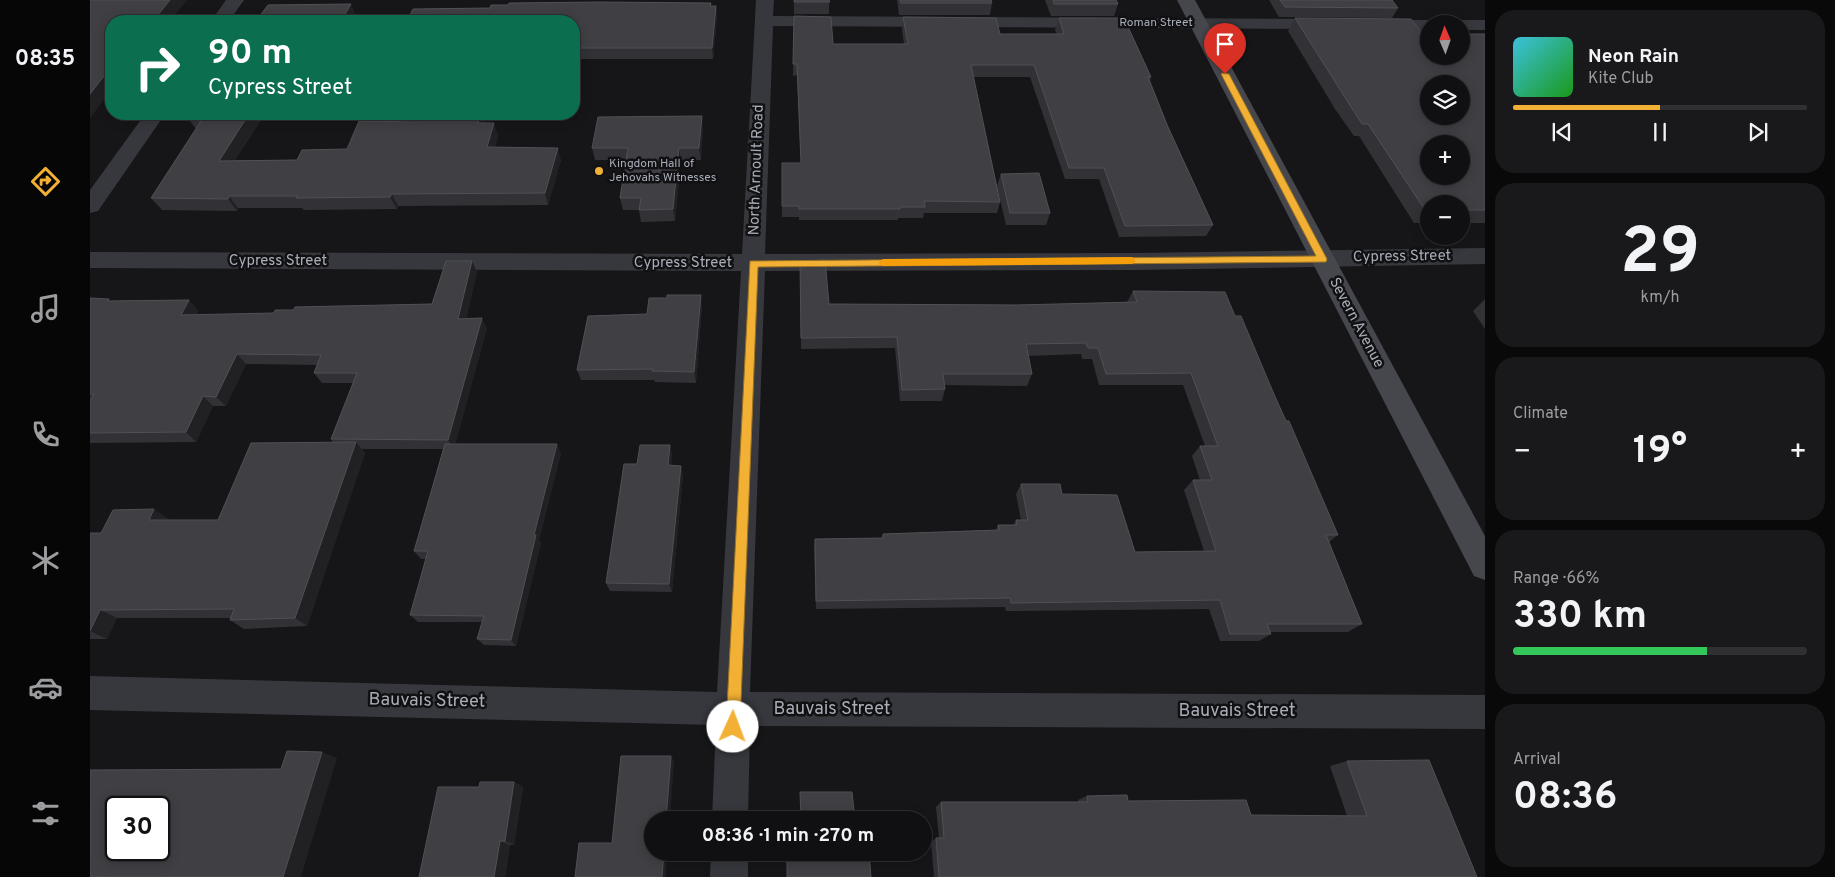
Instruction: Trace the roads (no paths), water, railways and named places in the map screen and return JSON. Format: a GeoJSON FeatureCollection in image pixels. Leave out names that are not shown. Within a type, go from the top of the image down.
{"type":"FeatureCollection","features":[{"type":"Feature","properties":{"kind":"street"},"geometry":{"type":"LineString","coordinates":[[224,15],[235,0]]}},
{"type":"Feature","properties":{"kind":"street","name":"Severn Avenue"},"geometry":{"type":"LineString","coordinates":[[1186,0],[1485,566]]}},
{"type":"Feature","properties":{"kind":"street","name":"Roman Street"},"geometry":{"type":"LineString","coordinates":[[764,10],[1199,24],[1342,24]]}},
{"type":"Feature","properties":{"kind":"street","name":"North Arnoult Road"},"geometry":{"type":"LineString","coordinates":[[730,811],[733,709],[764,10]]}},
{"type":"Feature","properties":{"kind":"street"},"geometry":{"type":"LineString","coordinates":[[1362,24],[1420,25]]}},
{"type":"Feature","properties":{"kind":"street"},"geometry":{"type":"LineString","coordinates":[[1470,25],[1485,25]]}},
{"type":"Feature","properties":{"kind":"street"},"geometry":{"type":"LineString","coordinates":[[90,206],[151,120]]}},
{"type":"Feature","properties":{"kind":"street","name":"Cypress Street"},"geometry":{"type":"LineString","coordinates":[[90,260],[753,264],[1485,256]]}},
{"type":"Feature","properties":{"kind":"street","name":"Bauvais Street"},"geometry":{"type":"LineString","coordinates":[[90,693],[733,709],[1485,712]]}},
{"type":"Feature","properties":{"kind":"street"},"geometry":{"type":"LineString","coordinates":[[729,877],[730,861]]}},
{"type":"Feature","properties":{"kind":"place","name":"Kingdom Hall of Jehovahs Witnesses"},"geometry":{"type":"Point","coordinates":[599,171]}}]}
